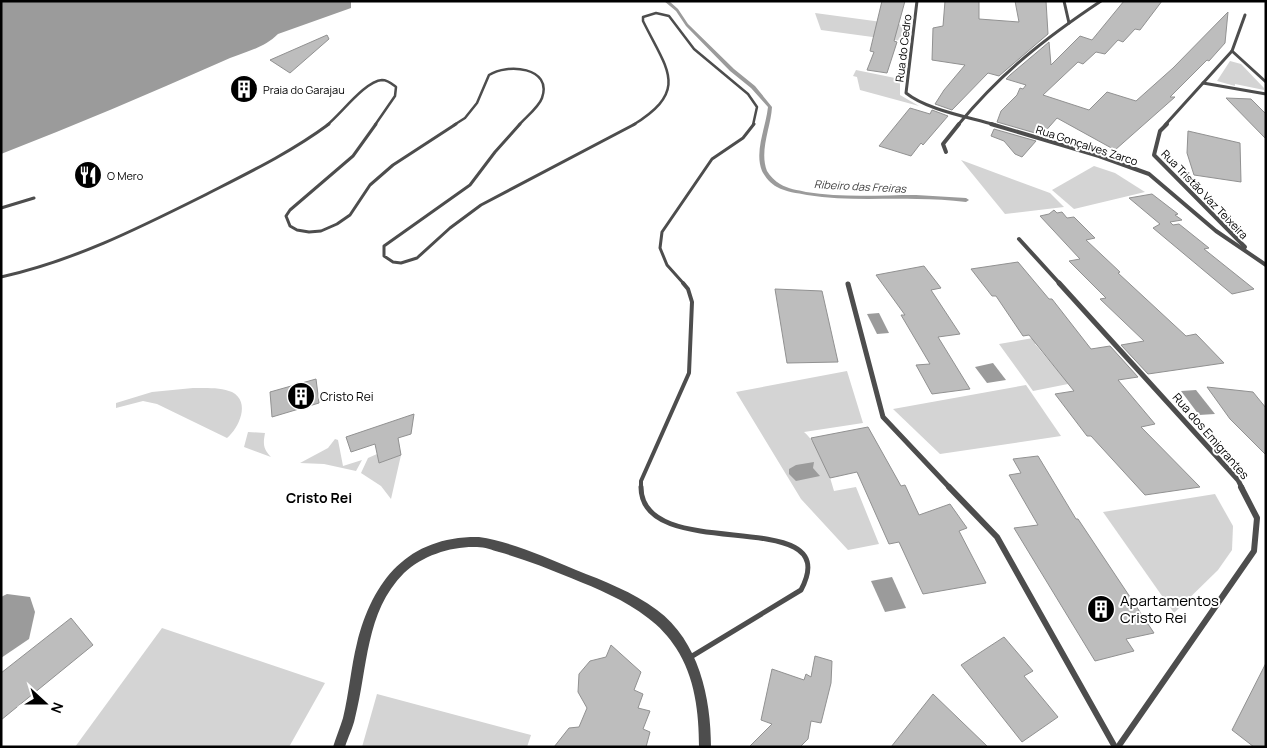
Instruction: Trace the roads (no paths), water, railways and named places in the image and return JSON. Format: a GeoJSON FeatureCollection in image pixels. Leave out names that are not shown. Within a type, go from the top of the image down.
{"type":"FeatureCollection","features":[{"type":"Feature","properties":{"kind":"street","name":"Rua do Cedro"},"geometry":{"type":"LineString","coordinates":[[917,1],[906,93],[912,98],[928,105],[965,117]]}},
{"type":"Feature","properties":{"kind":"street"},"geometry":{"type":"LineString","coordinates":[[1064,1],[1069,23]]}},
{"type":"Feature","properties":{"kind":"street"},"geometry":{"type":"LineString","coordinates":[[946,152],[943,144],[965,117],[1016,63],[1101,1]]}},
{"type":"Feature","properties":{"kind":"street"},"geometry":{"type":"LineString","coordinates":[[1245,15],[1232,50],[1266,82]]}},
{"type":"Feature","properties":{"kind":"street","name":"Rua Tristão Vaz Teixeira"},"geometry":{"type":"LineString","coordinates":[[1232,50],[1160,131],[1154,155],[1252,255]]}},
{"type":"Feature","properties":{"kind":"street"},"geometry":{"type":"LineString","coordinates":[[1203,83],[1266,94]]}},
{"type":"Feature","properties":{"kind":"street","name":"Rua Gonçalves Zarco"},"geometry":{"type":"LineString","coordinates":[[965,117],[1098,156],[1149,174],[1216,231],[1266,265]]}},
{"type":"Feature","properties":{"kind":"street","name":"Rua dos Emigrantes"},"geometry":{"type":"LineString","coordinates":[[1019,239],[1238,480],[1257,518],[1254,551],[1117,747]]}},
{"type":"Feature","properties":{"kind":"street"},"geometry":{"type":"LineString","coordinates":[[848,284],[883,417],[997,537],[1117,747]]}},
{"type":"Feature","properties":{"kind":"street"},"geometry":{"type":"LineString","coordinates":[[339,747],[348,720],[365,631],[377,601],[394,575],[430,551],[454,544],[477,542],[523,552],[605,587],[651,612],[673,634],[688,659],[698,686],[705,724],[704,747]]}},
{"type":"Feature","properties":{"kind":"lane"},"geometry":{"type":"LineString","coordinates":[[1,277],[55,262],[100,246],[161,217],[304,142],[343,112],[363,89],[374,83],[384,82],[393,84],[396,87],[395,96],[353,156],[290,210],[286,216],[290,226],[297,230],[321,231],[337,224],[350,215],[370,185],[393,165],[465,118],[474,109],[483,92],[482,86],[491,73],[505,69],[521,69],[534,72],[543,81],[545,89],[542,98],[495,152],[470,185],[384,246],[384,256],[393,262],[401,263],[417,258],[450,228],[481,205],[636,124],[659,106],[669,87],[669,78],[667,70],[643,21],[643,17],[656,13],[668,16],[694,49],[748,94],[757,107],[755,122],[747,133],[743,138],[712,159],[662,232],[660,248],[667,266],[688,289],[692,302],[690,373],[641,481],[641,494],[647,510],[661,520],[683,529],[777,540],[799,549],[809,565],[808,577],[801,590],[688,659]]}},
{"type":"Feature","properties":{"kind":"lane"},"geometry":{"type":"LineString","coordinates":[[1,208],[34,198]]}},
{"type":"Feature","properties":{"kind":"waterway","name":"Ribeiro das Freiras"},"geometry":{"type":"LineString","coordinates":[[666,1],[677,10],[687,25],[732,70],[753,87],[770,107],[763,142],[762,160],[768,177],[778,186],[815,195],[838,197],[923,197],[966,200]]}},
{"type":"Feature","properties":{"kind":"place","name":"Praia do Garajau"},"geometry":{"type":"Point","coordinates":[244,89]}},
{"type":"Feature","properties":{"kind":"place","name":"O Mero"},"geometry":{"type":"Point","coordinates":[88,175]}},
{"type":"Feature","properties":{"kind":"place","name":"Cristo Rei"},"geometry":{"type":"Point","coordinates":[301,396]}},
{"type":"Feature","properties":{"kind":"place","name":"Apartamentos Cristo Rei"},"geometry":{"type":"Point","coordinates":[1101,609]}},
{"type":"Feature","properties":{"kind":"district","name":"Cristo Rei"},"geometry":{"type":"Point","coordinates":[319,497]}}]}
